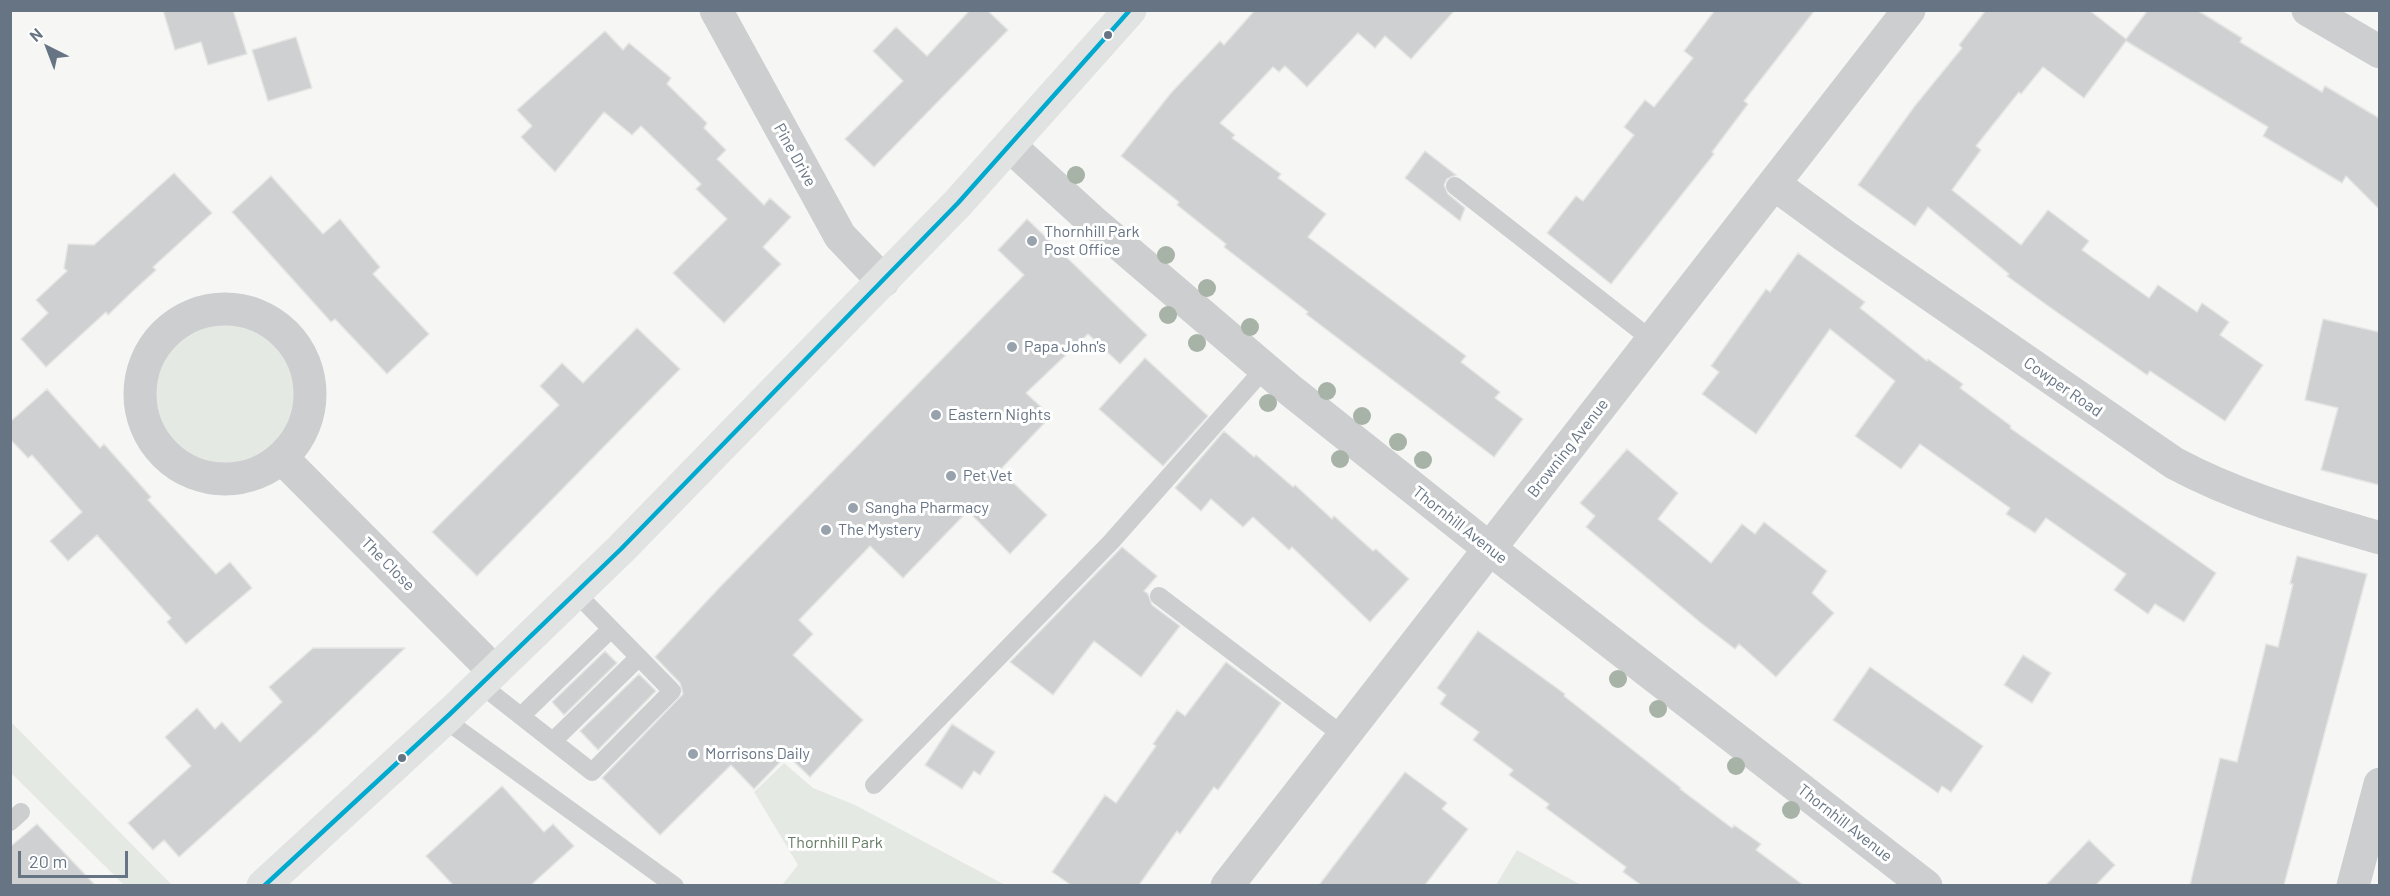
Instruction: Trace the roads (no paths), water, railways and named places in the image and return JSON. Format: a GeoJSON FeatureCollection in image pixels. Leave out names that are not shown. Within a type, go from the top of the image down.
{"type":"FeatureCollection","features":[{"type":"Feature","properties":{"kind":"main road"},"geometry":{"type":"LineString","coordinates":[[263,885],[444,719],[576,593],[884,281],[1010,146],[1130,10]]}},
{"type":"Feature","properties":{"kind":"street","name":"Browning Avenue"},"geometry":{"type":"LineString","coordinates":[[1227,885],[1345,737],[1909,10]]}},
{"type":"Feature","properties":{"kind":"street"},"geometry":{"type":"LineString","coordinates":[[2308,10],[2379,52]]}},
{"type":"Feature","properties":{"kind":"street","name":"Pine Drive"},"geometry":{"type":"LineString","coordinates":[[714,14],[840,236],[884,281]]}},
{"type":"Feature","properties":{"kind":"street","name":"Thornhill Avenue"},"geometry":{"type":"LineString","coordinates":[[1010,146],[1264,369],[1490,549],[1926,885]]}},
{"type":"Feature","properties":{"kind":"street","name":"Cowper Road"},"geometry":{"type":"LineString","coordinates":[[1774,184],[1845,236],[2174,463],[2204,479],[2245,496],[2379,538]]}},
{"type":"Feature","properties":{"kind":"street"},"geometry":{"type":"LineString","coordinates":[[214,309],[239,310],[264,318],[287,334],[304,361],[311,391],[304,427],[290,451],[282,458],[250,477],[208,479],[177,466],[153,442],[140,409],[144,366],[155,344],[183,320],[214,309]]}},
{"type":"Feature","properties":{"kind":"street","name":"The Close"},"geometry":{"type":"LineString","coordinates":[[282,458],[487,678]]}},
{"type":"Feature","properties":{"kind":"street"},"geometry":{"type":"LineString","coordinates":[[2353,885],[2379,784]]}},
{"type":"Feature","properties":{"kind":"lane"},"geometry":{"type":"LineString","coordinates":[[1455,186],[1652,340]]}},
{"type":"Feature","properties":{"kind":"lane"},"geometry":{"type":"LineString","coordinates":[[874,785],[1111,542],[1264,369]]}},
{"type":"Feature","properties":{"kind":"lane"},"geometry":{"type":"LineString","coordinates":[[487,678],[521,716],[592,772],[672,691],[576,593]]}},
{"type":"Feature","properties":{"kind":"lane"},"geometry":{"type":"LineString","coordinates":[[1159,596],[1345,737]]}},
{"type":"Feature","properties":{"kind":"lane"},"geometry":{"type":"LineString","coordinates":[[521,716],[611,628]]}},
{"type":"Feature","properties":{"kind":"lane"},"geometry":{"type":"LineString","coordinates":[[553,741],[639,657]]}},
{"type":"Feature","properties":{"kind":"lane"},"geometry":{"type":"LineString","coordinates":[[444,719],[675,885]]}},
{"type":"Feature","properties":{"kind":"place","name":"Thornhill Park Post Office"},"geometry":{"type":"Point","coordinates":[1032,241]}},
{"type":"Feature","properties":{"kind":"place","name":"Papa John's"},"geometry":{"type":"Point","coordinates":[1012,347]}},
{"type":"Feature","properties":{"kind":"place","name":"Eastern Nights"},"geometry":{"type":"Point","coordinates":[936,415]}},
{"type":"Feature","properties":{"kind":"place","name":"Pet Vet"},"geometry":{"type":"Point","coordinates":[951,476]}},
{"type":"Feature","properties":{"kind":"place","name":"Sangha Pharmacy"},"geometry":{"type":"Point","coordinates":[853,508]}},
{"type":"Feature","properties":{"kind":"place","name":"The Mystery"},"geometry":{"type":"Point","coordinates":[826,530]}},
{"type":"Feature","properties":{"kind":"place","name":"Morrisons Daily"},"geometry":{"type":"Point","coordinates":[693,754]}},
{"type":"Feature","properties":{"kind":"park label","name":"Thornhill Park"},"geometry":{"type":"Point","coordinates":[835,843]}}]}
